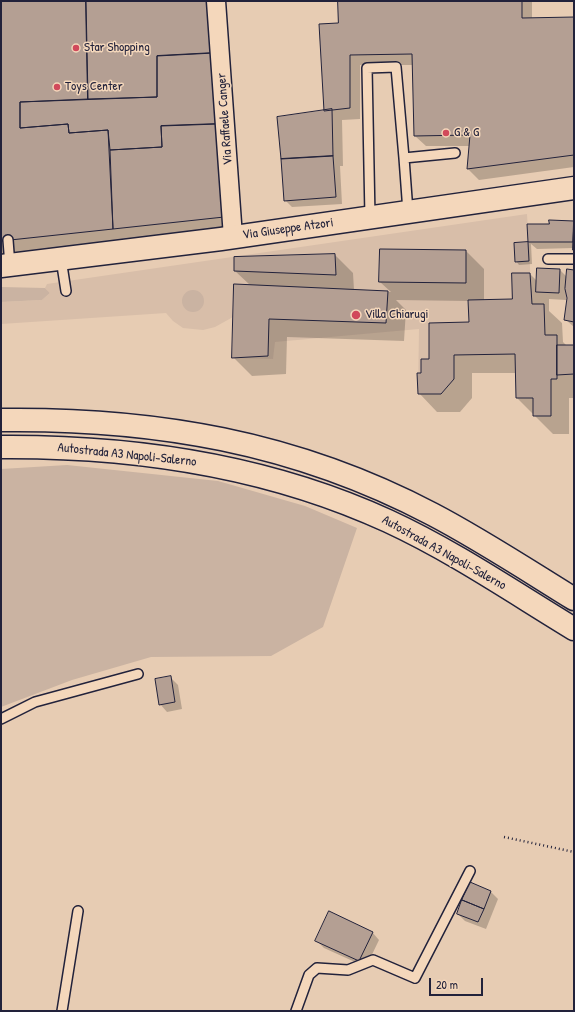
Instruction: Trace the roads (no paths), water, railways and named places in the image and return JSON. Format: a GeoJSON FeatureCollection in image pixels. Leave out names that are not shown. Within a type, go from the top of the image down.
{"type":"FeatureCollection","features":[{"type":"Feature","properties":{"kind":"main road","name":"Via Giuseppe Atzori"},"geometry":{"type":"LineString","coordinates":[[5,266],[233,237],[574,188]]}},
{"type":"Feature","properties":{"kind":"main road","name":"Autostrada A3 Napoli-Salerno"},"geometry":{"type":"LineString","coordinates":[[1,420],[91,421],[176,430],[233,440],[304,460],[388,492],[432,514],[574,599]]}},
{"type":"Feature","properties":{"kind":"main road","name":"Autostrada A3 Napoli-Salerno"},"geometry":{"type":"LineString","coordinates":[[1,447],[81,448],[151,454],[230,468],[296,485],[349,504],[417,536],[574,629]]}},
{"type":"Feature","properties":{"kind":"street","name":"Via Raffaele Canger"},"geometry":{"type":"LineString","coordinates":[[216,1],[233,237]]}},
{"type":"Feature","properties":{"kind":"lane"},"geometry":{"type":"LineString","coordinates":[[370,217],[367,68],[396,67],[408,212]]}},
{"type":"Feature","properties":{"kind":"lane"},"geometry":{"type":"LineString","coordinates":[[404,158],[455,153]]}},
{"type":"Feature","properties":{"kind":"lane"},"geometry":{"type":"LineString","coordinates":[[5,266],[8,240]]}},
{"type":"Feature","properties":{"kind":"lane"},"geometry":{"type":"LineString","coordinates":[[61,259],[66,291]]}},
{"type":"Feature","properties":{"kind":"lane"},"geometry":{"type":"LineString","coordinates":[[548,259],[574,259]]}},
{"type":"Feature","properties":{"kind":"lane"},"geometry":{"type":"LineString","coordinates":[[1,719],[35,702],[138,674]]}},
{"type":"Feature","properties":{"kind":"lane"},"geometry":{"type":"LineString","coordinates":[[296,1011],[309,975],[317,968],[348,970],[373,960],[414,978],[470,871]]}},
{"type":"Feature","properties":{"kind":"lane"},"geometry":{"type":"LineString","coordinates":[[62,1011],[78,911]]}},
{"type":"Feature","properties":{"kind":"place","name":"Star Shopping"},"geometry":{"type":"Point","coordinates":[76,48]}},
{"type":"Feature","properties":{"kind":"place","name":"Toys Center"},"geometry":{"type":"Point","coordinates":[57,87]}},
{"type":"Feature","properties":{"kind":"place","name":"G & G"},"geometry":{"type":"Point","coordinates":[446,133]}},
{"type":"Feature","properties":{"kind":"place","name":"Villa Chiarugi"},"geometry":{"type":"Point","coordinates":[356,315]}}]}
